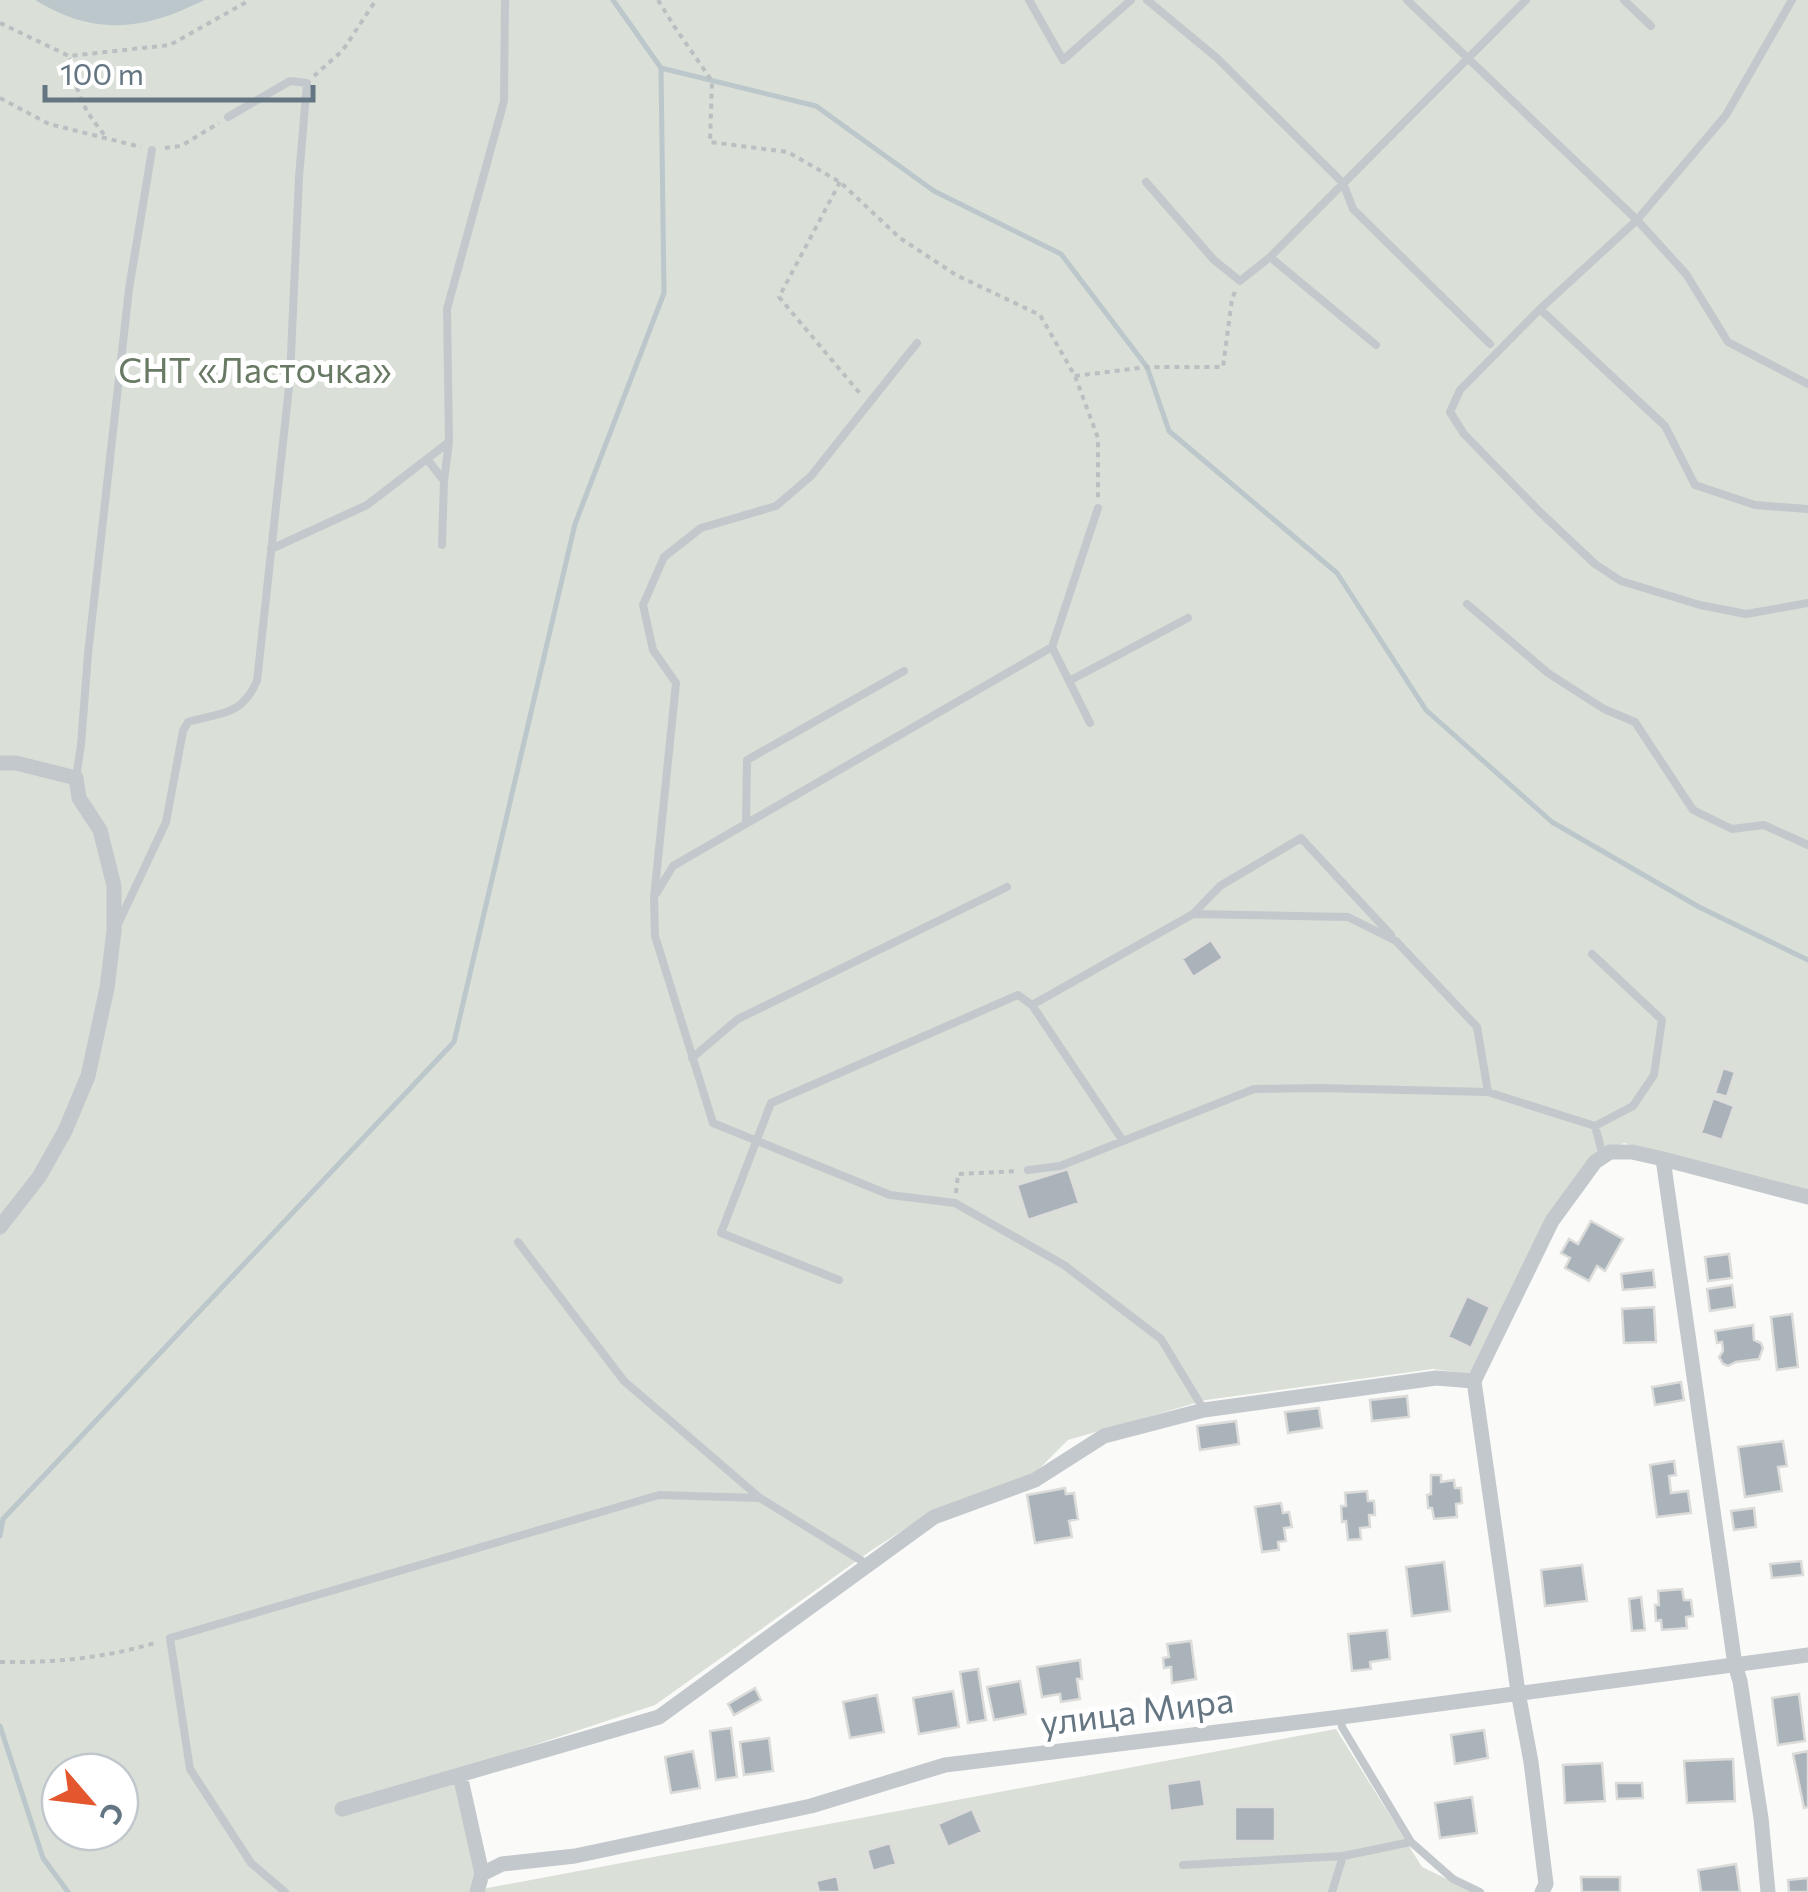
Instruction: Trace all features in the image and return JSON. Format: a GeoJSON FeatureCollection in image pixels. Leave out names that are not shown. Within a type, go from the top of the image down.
{"type":"FeatureCollection","features":[{"type":"Feature","properties":{"kind":"street"},"geometry":{"type":"LineString","coordinates":[[0,764],[16,763],[76,778],[79,798],[100,830],[114,886],[114,931],[107,988],[88,1076],[65,1131],[39,1177],[0,1227]]}},
{"type":"Feature","properties":{"kind":"street"},"geometry":{"type":"LineString","coordinates":[[1542,1892],[1546,1884],[1531,1762],[1474,1381],[1552,1221],[1595,1162],[1610,1152],[1663,1158],[1808,1197]]}},
{"type":"Feature","properties":{"kind":"street"},"geometry":{"type":"LineString","coordinates":[[1663,1158],[1761,1818],[1768,1892]]}},
{"type":"Feature","properties":{"kind":"street"},"geometry":{"type":"LineString","coordinates":[[342,1809],[659,1717],[934,1517],[1034,1480],[1104,1436],[1204,1410],[1436,1378],[1474,1381]]}},
{"type":"Feature","properties":{"kind":"street","name":"улица Мира"},"geometry":{"type":"LineString","coordinates":[[482,1874],[502,1864],[575,1856],[811,1806],[945,1765],[1341,1718],[1808,1655]]}},
{"type":"Feature","properties":{"kind":"street"},"geometry":{"type":"LineString","coordinates":[[460,1776],[482,1874],[476,1892]]}},
{"type":"Feature","properties":{"kind":"lane"},"geometry":{"type":"LineString","coordinates":[[442,545],[449,442],[447,308],[504,102],[505,0]]}},
{"type":"Feature","properties":{"kind":"lane"},"geometry":{"type":"LineString","coordinates":[[1029,0],[1062,60],[1131,0]]}},
{"type":"Feature","properties":{"kind":"lane"},"geometry":{"type":"LineString","coordinates":[[1147,0],[1217,58],[1343,183],[1354,209],[1490,344]]}},
{"type":"Feature","properties":{"kind":"lane"},"geometry":{"type":"LineString","coordinates":[[1407,0],[1638,220],[1686,274],[1728,342],[1808,384]]}},
{"type":"Feature","properties":{"kind":"lane"},"geometry":{"type":"LineString","coordinates":[[1146,182],[1214,260],[1240,281],[1270,257],[1526,0]]}},
{"type":"Feature","properties":{"kind":"lane"},"geometry":{"type":"LineString","coordinates":[[1624,0],[1651,26]]}},
{"type":"Feature","properties":{"kind":"lane"},"geometry":{"type":"LineString","coordinates":[[1792,0],[1726,115],[1638,220],[1460,390],[1450,412],[1464,434],[1595,564],[1621,581],[1700,605],[1746,614],[1808,603]]}},
{"type":"Feature","properties":{"kind":"lane"},"geometry":{"type":"LineString","coordinates":[[114,931],[166,822],[188,722],[224,715],[240,706],[251,695],[256,681],[290,378],[307,83],[290,82],[228,118]]}},
{"type":"Feature","properties":{"kind":"lane"},"geometry":{"type":"LineString","coordinates":[[76,778],[127,308],[152,150]]}},
{"type":"Feature","properties":{"kind":"lane"},"geometry":{"type":"LineString","coordinates":[[1270,257],[1376,345]]}},
{"type":"Feature","properties":{"kind":"lane"},"geometry":{"type":"LineString","coordinates":[[1540,310],[1666,426],[1695,485],[1756,505],[1808,510]]}},
{"type":"Feature","properties":{"kind":"lane"},"geometry":{"type":"LineString","coordinates":[[917,342],[811,476],[776,506],[701,528],[664,557],[656,573],[643,605],[653,650],[676,683],[654,898],[655,936],[712,1123],[890,1195],[955,1203],[1064,1265],[1161,1339],[1204,1410]]}},
{"type":"Feature","properties":{"kind":"lane"},"geometry":{"type":"LineString","coordinates":[[272,550],[367,506],[449,442]]}},
{"type":"Feature","properties":{"kind":"lane"},"geometry":{"type":"LineString","coordinates":[[427,459],[444,482]]}},
{"type":"Feature","properties":{"kind":"lane"},"geometry":{"type":"LineString","coordinates":[[654,898],[673,866],[1052,647],[1098,508]]}},
{"type":"Feature","properties":{"kind":"lane"},"geometry":{"type":"LineString","coordinates":[[1467,604],[1548,673],[1604,709],[1635,722],[1693,810],[1732,829],[1764,825],[1808,845]]}},
{"type":"Feature","properties":{"kind":"lane"},"geometry":{"type":"LineString","coordinates":[[1069,682],[1188,618]]}},
{"type":"Feature","properties":{"kind":"lane"},"geometry":{"type":"LineString","coordinates":[[1052,647],[1090,724]]}},
{"type":"Feature","properties":{"kind":"lane"},"geometry":{"type":"LineString","coordinates":[[746,824],[747,760],[904,670]]}},
{"type":"Feature","properties":{"kind":"lane"},"geometry":{"type":"LineString","coordinates":[[1032,1005],[1193,914],[1220,886],[1301,838],[1478,1027],[1488,1092]]}},
{"type":"Feature","properties":{"kind":"lane"},"geometry":{"type":"LineString","coordinates":[[692,1058],[738,1019],[1006,887]]}},
{"type":"Feature","properties":{"kind":"lane"},"geometry":{"type":"LineString","coordinates":[[1193,914],[1348,918],[1396,942]]}},
{"type":"Feature","properties":{"kind":"lane"},"geometry":{"type":"LineString","coordinates":[[1028,1170],[1060,1166],[1254,1088],[1488,1092],[1595,1126],[1633,1106],[1654,1075],[1662,1020],[1592,954]]}},
{"type":"Feature","properties":{"kind":"lane"},"geometry":{"type":"LineString","coordinates":[[839,1280],[721,1233],[771,1104],[1018,995],[1032,1005],[1123,1141]]}},
{"type":"Feature","properties":{"kind":"lane"},"geometry":{"type":"LineString","coordinates":[[1595,1126],[1603,1156]]}},
{"type":"Feature","properties":{"kind":"lane"},"geometry":{"type":"LineString","coordinates":[[518,1242],[624,1381],[760,1498],[867,1564]]}},
{"type":"Feature","properties":{"kind":"lane"},"geometry":{"type":"LineString","coordinates":[[286,1892],[250,1864],[190,1769],[170,1638],[659,1495],[760,1498]]}},
{"type":"Feature","properties":{"kind":"lane"},"geometry":{"type":"LineString","coordinates":[[1341,1718],[1342,1727],[1411,1842],[1453,1880],[1480,1892]]}},
{"type":"Feature","properties":{"kind":"lane"},"geometry":{"type":"LineString","coordinates":[[1183,1865],[1343,1856],[1411,1842]]}},
{"type":"Feature","properties":{"kind":"lane"},"geometry":{"type":"LineString","coordinates":[[1332,1892],[1343,1856]]}},
{"type":"Feature","properties":{"kind":"path"},"geometry":{"type":"LineString","coordinates":[[0,23],[70,56],[170,45],[250,0]]}},
{"type":"Feature","properties":{"kind":"path"},"geometry":{"type":"LineString","coordinates":[[307,83],[343,50],[376,0]]}},
{"type":"Feature","properties":{"kind":"path"},"geometry":{"type":"LineString","coordinates":[[658,0],[712,81],[710,142],[788,152],[840,182],[900,238],[956,275],[1040,315],[1075,376],[1098,438],[1098,508]]}},
{"type":"Feature","properties":{"kind":"path"},"geometry":{"type":"LineString","coordinates":[[70,56],[86,113],[107,138]]}},
{"type":"Feature","properties":{"kind":"path"},"geometry":{"type":"LineString","coordinates":[[0,98],[49,124],[152,150],[181,146],[228,118]]}},
{"type":"Feature","properties":{"kind":"path"},"geometry":{"type":"LineString","coordinates":[[840,182],[779,298],[868,404]]}},
{"type":"Feature","properties":{"kind":"path"},"geometry":{"type":"LineString","coordinates":[[1075,376],[1147,367],[1223,367],[1232,299],[1240,281]]}},
{"type":"Feature","properties":{"kind":"path"},"geometry":{"type":"LineString","coordinates":[[955,1203],[958,1174],[1028,1170]]}},
{"type":"Feature","properties":{"kind":"path"},"geometry":{"type":"LineString","coordinates":[[0,1662],[52,1663],[123,1653],[170,1638]]}},
{"type":"Feature","properties":{"kind":"green space","name":"СНТ «Ласточка»"},"geometry":{"type":"Polygon","coordinates":[[[0,0],[35,0],[65,15],[96,23],[188,8],[205,0],[1808,0],[1808,1191],[1624,1143],[1595,1156],[1547,1218],[1469,1374],[1433,1369],[1206,1400],[1068,1440],[1035,1473],[930,1513],[872,1550],[655,1705],[452,1772],[482,1889],[1336,1729],[1422,1867],[1474,1892],[0,1892],[0,0]]]}},
{"type":"Feature","properties":{"kind":"shaded area"},"geometry":{"type":"Polygon","coordinates":[[[35,0],[205,0],[161,18],[120,25],[78,20],[35,0]]]}},
{"type":"Feature","properties":{"kind":"building"},"geometry":{"type":"Polygon","coordinates":[[[1211,940],[1223,958],[1193,977],[1182,959],[1211,940]]]}},
{"type":"Feature","properties":{"kind":"building"},"geometry":{"type":"Polygon","coordinates":[[[1723,1068],[1735,1072],[1727,1097],[1715,1093],[1723,1068]]]}},
{"type":"Feature","properties":{"kind":"building"},"geometry":{"type":"Polygon","coordinates":[[[1713,1098],[1734,1106],[1722,1140],[1701,1133],[1713,1098]]]}},
{"type":"Feature","properties":{"kind":"building"},"geometry":{"type":"Polygon","coordinates":[[[1068,1169],[1079,1203],[1028,1220],[1017,1185],[1068,1169]]]}},
{"type":"Feature","properties":{"kind":"building"},"geometry":{"type":"Polygon","coordinates":[[[1591,1221],[1623,1239],[1605,1271],[1597,1266],[1589,1281],[1565,1268],[1570,1258],[1561,1253],[1569,1239],[1578,1244],[1591,1221]]]}},
{"type":"Feature","properties":{"kind":"building"},"geometry":{"type":"Polygon","coordinates":[[[1729,1254],[1732,1278],[1708,1281],[1705,1257],[1729,1254]]]}},
{"type":"Feature","properties":{"kind":"building"},"geometry":{"type":"Polygon","coordinates":[[[1653,1270],[1655,1287],[1623,1290],[1621,1274],[1653,1270]]]}},
{"type":"Feature","properties":{"kind":"building"},"geometry":{"type":"Polygon","coordinates":[[[1732,1285],[1735,1307],[1710,1311],[1707,1289],[1732,1285]]]}},
{"type":"Feature","properties":{"kind":"building"},"geometry":{"type":"Polygon","coordinates":[[[1467,1296],[1490,1307],[1471,1348],[1448,1337],[1467,1296]]]}},
{"type":"Feature","properties":{"kind":"building"},"geometry":{"type":"Polygon","coordinates":[[[1654,1307],[1656,1342],[1624,1343],[1622,1309],[1654,1307]]]}},
{"type":"Feature","properties":{"kind":"building"},"geometry":{"type":"Polygon","coordinates":[[[1792,1314],[1798,1367],[1777,1370],[1771,1317],[1792,1314]]]}},
{"type":"Feature","properties":{"kind":"building"},"geometry":{"type":"Polygon","coordinates":[[[1753,1325],[1754,1340],[1763,1348],[1759,1359],[1723,1364],[1719,1357],[1722,1342],[1717,1343],[1715,1331],[1753,1325]]]}},
{"type":"Feature","properties":{"kind":"building"},"geometry":{"type":"Polygon","coordinates":[[[1681,1382],[1684,1400],[1655,1405],[1652,1387],[1681,1382]]]}},
{"type":"Feature","properties":{"kind":"building"},"geometry":{"type":"Polygon","coordinates":[[[1407,1396],[1409,1417],[1372,1421],[1370,1400],[1407,1396]]]}},
{"type":"Feature","properties":{"kind":"building"},"geometry":{"type":"Polygon","coordinates":[[[1319,1408],[1322,1428],[1288,1433],[1285,1412],[1319,1408]]]}},
{"type":"Feature","properties":{"kind":"building"},"geometry":{"type":"Polygon","coordinates":[[[1236,1421],[1239,1444],[1200,1450],[1197,1426],[1236,1421]]]}},
{"type":"Feature","properties":{"kind":"building"},"geometry":{"type":"Polygon","coordinates":[[[1783,1441],[1787,1466],[1778,1467],[1782,1491],[1745,1497],[1738,1447],[1783,1441]]]}},
{"type":"Feature","properties":{"kind":"building"},"geometry":{"type":"Polygon","coordinates":[[[1674,1461],[1676,1475],[1669,1476],[1671,1493],[1688,1491],[1691,1513],[1657,1517],[1650,1465],[1674,1461]]]}},
{"type":"Feature","properties":{"kind":"building"},"geometry":{"type":"Polygon","coordinates":[[[1431,1475],[1441,1475],[1441,1482],[1454,1480],[1455,1488],[1461,1488],[1462,1503],[1456,1504],[1457,1517],[1434,1519],[1427,1495],[1431,1494],[1431,1475]]]}},
{"type":"Feature","properties":{"kind":"building"},"geometry":{"type":"Polygon","coordinates":[[[1065,1488],[1066,1494],[1074,1493],[1078,1519],[1069,1521],[1072,1537],[1035,1543],[1027,1495],[1065,1488]]]}},
{"type":"Feature","properties":{"kind":"building"},"geometry":{"type":"Polygon","coordinates":[[[1367,1491],[1368,1501],[1374,1501],[1375,1515],[1369,1515],[1370,1527],[1360,1528],[1361,1539],[1348,1540],[1346,1521],[1342,1522],[1345,1493],[1367,1491]]]}},
{"type":"Feature","properties":{"kind":"building"},"geometry":{"type":"Polygon","coordinates":[[[1281,1503],[1283,1513],[1289,1512],[1292,1527],[1284,1528],[1286,1541],[1278,1542],[1279,1550],[1262,1552],[1255,1507],[1281,1503]]]}},
{"type":"Feature","properties":{"kind":"building"},"geometry":{"type":"Polygon","coordinates":[[[1754,1508],[1756,1527],[1734,1530],[1731,1511],[1754,1508]]]}},
{"type":"Feature","properties":{"kind":"building"},"geometry":{"type":"Polygon","coordinates":[[[1801,1561],[1803,1575],[1772,1578],[1770,1564],[1801,1561]]]}},
{"type":"Feature","properties":{"kind":"building"},"geometry":{"type":"Polygon","coordinates":[[[1444,1562],[1450,1611],[1412,1616],[1406,1567],[1444,1562]]]}},
{"type":"Feature","properties":{"kind":"building"},"geometry":{"type":"Polygon","coordinates":[[[1582,1565],[1587,1601],[1545,1606],[1541,1570],[1582,1565]]]}},
{"type":"Feature","properties":{"kind":"building"},"geometry":{"type":"Polygon","coordinates":[[[1682,1589],[1684,1600],[1691,1600],[1693,1616],[1686,1617],[1687,1628],[1662,1630],[1661,1620],[1656,1621],[1658,1591],[1682,1589]]]}},
{"type":"Feature","properties":{"kind":"building"},"geometry":{"type":"Polygon","coordinates":[[[1641,1597],[1645,1630],[1632,1631],[1629,1599],[1641,1597]]]}},
{"type":"Feature","properties":{"kind":"building"},"geometry":{"type":"Polygon","coordinates":[[[1387,1630],[1390,1659],[1370,1662],[1371,1669],[1352,1671],[1348,1634],[1387,1630]]]}},
{"type":"Feature","properties":{"kind":"building"},"geometry":{"type":"Polygon","coordinates":[[[1191,1641],[1196,1679],[1172,1683],[1171,1667],[1164,1668],[1163,1658],[1169,1657],[1167,1644],[1191,1641]]]}},
{"type":"Feature","properties":{"kind":"building"},"geometry":{"type":"Polygon","coordinates":[[[1080,1660],[1080,1699],[1061,1702],[1060,1694],[1042,1697],[1037,1667],[1080,1660]]]}},
{"type":"Feature","properties":{"kind":"building"},"geometry":{"type":"Polygon","coordinates":[[[978,1669],[986,1720],[968,1723],[960,1672],[978,1669]]]}},
{"type":"Feature","properties":{"kind":"building"},"geometry":{"type":"Polygon","coordinates":[[[1020,1681],[1026,1714],[994,1720],[987,1687],[1020,1681]]]}},
{"type":"Feature","properties":{"kind":"building"},"geometry":{"type":"Polygon","coordinates":[[[755,1688],[761,1700],[734,1715],[728,1704],[755,1688]]]}},
{"type":"Feature","properties":{"kind":"building"},"geometry":{"type":"Polygon","coordinates":[[[953,1691],[959,1727],[919,1734],[913,1698],[953,1691]]]}},
{"type":"Feature","properties":{"kind":"building"},"geometry":{"type":"Polygon","coordinates":[[[1799,1694],[1805,1741],[1778,1745],[1772,1698],[1799,1694]]]}},
{"type":"Feature","properties":{"kind":"building"},"geometry":{"type":"Polygon","coordinates":[[[877,1695],[884,1732],[850,1738],[843,1702],[877,1695]]]}},
{"type":"Feature","properties":{"kind":"building"},"geometry":{"type":"Polygon","coordinates":[[[731,1728],[737,1777],[716,1780],[710,1731],[731,1728]]]}},
{"type":"Feature","properties":{"kind":"building"},"geometry":{"type":"Polygon","coordinates":[[[1484,1730],[1488,1758],[1455,1764],[1451,1735],[1484,1730]]]}},
{"type":"Feature","properties":{"kind":"building"},"geometry":{"type":"Polygon","coordinates":[[[769,1738],[773,1771],[744,1775],[740,1742],[769,1738]]]}},
{"type":"Feature","properties":{"kind":"building"},"geometry":{"type":"Polygon","coordinates":[[[693,1751],[700,1788],[671,1793],[665,1757],[693,1751]]]}},
{"type":"Feature","properties":{"kind":"building"},"geometry":{"type":"Polygon","coordinates":[[[1808,1751],[1808,1807],[1804,1808],[1793,1754],[1808,1751]]]}},
{"type":"Feature","properties":{"kind":"building"},"geometry":{"type":"Polygon","coordinates":[[[1733,1759],[1735,1801],[1687,1803],[1684,1761],[1733,1759]]]}},
{"type":"Feature","properties":{"kind":"building"},"geometry":{"type":"Polygon","coordinates":[[[1602,1763],[1605,1801],[1565,1803],[1563,1765],[1602,1763]]]}},
{"type":"Feature","properties":{"kind":"building"},"geometry":{"type":"Polygon","coordinates":[[[1201,1779],[1205,1806],[1170,1811],[1167,1784],[1201,1779]]]}},
{"type":"Feature","properties":{"kind":"building"},"geometry":{"type":"Polygon","coordinates":[[[1616,1783],[1642,1783],[1643,1798],[1617,1799],[1616,1783]]]}},
{"type":"Feature","properties":{"kind":"building"},"geometry":{"type":"Polygon","coordinates":[[[1472,1797],[1477,1833],[1440,1838],[1435,1803],[1472,1797]]]}},
{"type":"Feature","properties":{"kind":"building"},"geometry":{"type":"Polygon","coordinates":[[[1235,1807],[1275,1807],[1275,1841],[1235,1841],[1235,1807]]]}},
{"type":"Feature","properties":{"kind":"building"},"geometry":{"type":"Polygon","coordinates":[[[972,1809],[982,1832],[948,1847],[938,1824],[972,1809]]]}},
{"type":"Feature","properties":{"kind":"building"},"geometry":{"type":"Polygon","coordinates":[[[890,1843],[896,1864],[873,1871],[867,1850],[890,1843]]]}},
{"type":"Feature","properties":{"kind":"building"},"geometry":{"type":"Polygon","coordinates":[[[1736,1864],[1740,1892],[1701,1892],[1698,1870],[1736,1864]]]}},
{"type":"Feature","properties":{"kind":"building"},"geometry":{"type":"Polygon","coordinates":[[[837,1876],[840,1892],[819,1892],[816,1881],[837,1876]]]}},
{"type":"Feature","properties":{"kind":"building"},"geometry":{"type":"Polygon","coordinates":[[[1581,1877],[1620,1877],[1620,1892],[1582,1892],[1581,1877]]]}},
{"type":"Feature","properties":{"kind":"building"},"geometry":{"type":"Polygon","coordinates":[[[1808,1878],[1808,1892],[1789,1892],[1788,1880],[1808,1878]]]}},
{"type":"Feature","properties":{"kind":"waterway"},"geometry":{"type":"LineString","coordinates":[[0,1536],[3,1519],[454,1042],[575,524],[664,293],[661,68],[613,0]]}},
{"type":"Feature","properties":{"kind":"waterway"},"geometry":{"type":"LineString","coordinates":[[661,68],[816,106],[934,191],[1061,254],[1147,367],[1169,431],[1337,573],[1426,710],[1552,822],[1699,907],[1808,960]]}},
{"type":"Feature","properties":{"kind":"waterway"},"geometry":{"type":"LineString","coordinates":[[0,1726],[43,1858],[68,1892]]}}]}
